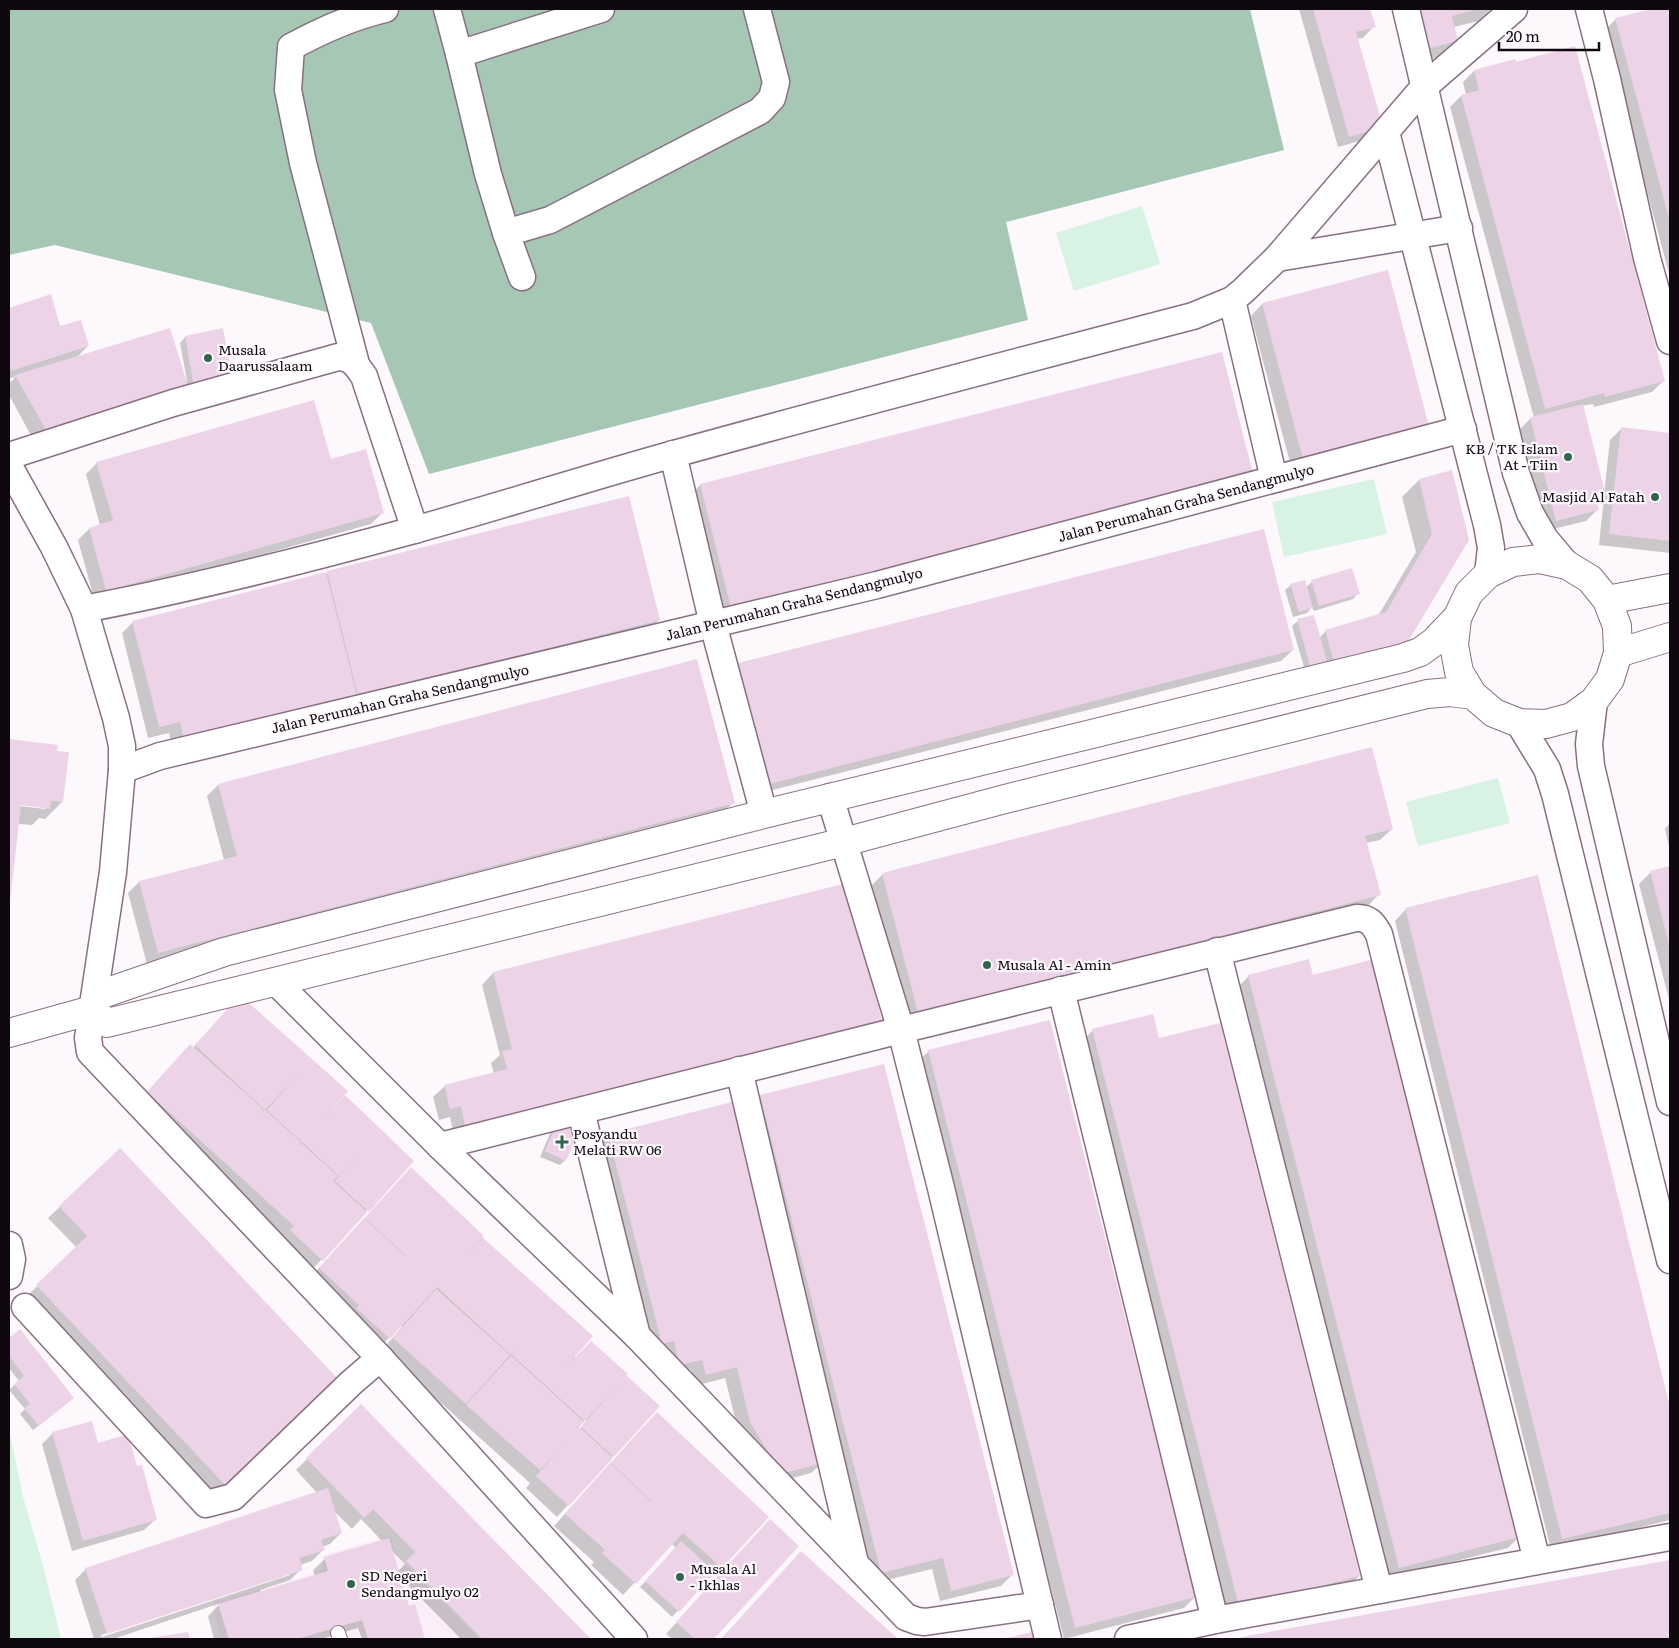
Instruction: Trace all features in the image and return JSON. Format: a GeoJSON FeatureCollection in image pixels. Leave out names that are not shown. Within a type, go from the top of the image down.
{"type":"FeatureCollection","features":[{"type":"Feature","properties":{"kind":"main road"},"geometry":{"type":"LineString","coordinates":[[9,1033],[92,1010],[99,995],[224,952],[830,797],[1403,658],[1420,652],[1434,642],[1457,618],[1469,593],[1488,574],[1513,562],[1540,559],[1567,565],[1590,579],[1607,600],[1617,626],[1618,653],[1610,679],[1594,701],[1572,717],[1546,724],[1519,723],[1494,713],[1473,695],[1459,672],[1454,645],[1457,618]]}},
{"type":"Feature","properties":{"kind":"main road"},"geometry":{"type":"LineString","coordinates":[[1607,600],[1670,588]]}},
{"type":"Feature","properties":{"kind":"main road"},"geometry":{"type":"LineString","coordinates":[[1618,653],[1670,637]]}},
{"type":"Feature","properties":{"kind":"main road"},"geometry":{"type":"LineString","coordinates":[[92,1010],[107,1023],[844,842],[1005,799],[1427,694],[1450,692],[1473,695]]}},
{"type":"Feature","properties":{"kind":"main road"},"geometry":{"type":"LineString","coordinates":[[354,920],[365,959]]}},
{"type":"Feature","properties":{"kind":"street"},"geometry":{"type":"LineString","coordinates":[[356,364],[302,163],[288,90],[291,47],[319,31],[360,15],[385,9]]}},
{"type":"Feature","properties":{"kind":"street"},"geometry":{"type":"LineString","coordinates":[[447,9],[488,174],[522,277]]}},
{"type":"Feature","properties":{"kind":"street"},"geometry":{"type":"LineString","coordinates":[[459,54],[601,9]]}},
{"type":"Feature","properties":{"kind":"street"},"geometry":{"type":"LineString","coordinates":[[506,233],[550,220],[760,112],[772,98],[776,82],[757,9]]}},
{"type":"Feature","properties":{"kind":"street"},"geometry":{"type":"LineString","coordinates":[[1406,9],[1516,473],[1530,513],[1545,539],[1567,565]]}},
{"type":"Feature","properties":{"kind":"street"},"geometry":{"type":"LineString","coordinates":[[84,609],[123,602],[264,569],[415,530],[673,454],[1193,316],[1232,300],[1277,258],[1425,86],[1514,9]]}},
{"type":"Feature","properties":{"kind":"street"},"geometry":{"type":"LineString","coordinates":[[1589,9],[1648,258],[1670,341]]}},
{"type":"Feature","properties":{"kind":"street"},"geometry":{"type":"LineString","coordinates":[[1386,132],[1488,526],[1491,548],[1488,574]]}},
{"type":"Feature","properties":{"kind":"street"},"geometry":{"type":"LineString","coordinates":[[1277,258],[1459,228]]}},
{"type":"Feature","properties":{"kind":"street"},"geometry":{"type":"LineString","coordinates":[[1232,300],[1274,479]]}},
{"type":"Feature","properties":{"kind":"street"},"geometry":{"type":"LineString","coordinates":[[9,456],[173,404],[338,357],[349,358],[356,364],[364,376],[372,396],[415,530]]}},
{"type":"Feature","properties":{"kind":"street","name":"Jalan Perumahan Graha Sendangmulyo"},"geometry":{"type":"LineString","coordinates":[[122,770],[160,756],[877,585],[1463,429]]}},
{"type":"Feature","properties":{"kind":"street"},"geometry":{"type":"LineString","coordinates":[[673,454],[713,624],[764,814]]}},
{"type":"Feature","properties":{"kind":"street"},"geometry":{"type":"LineString","coordinates":[[9,466],[54,547],[84,609],[116,718],[122,746],[122,770],[113,872],[88,1038],[90,1052],[380,1358],[634,1639]]}},
{"type":"Feature","properties":{"kind":"street"},"geometry":{"type":"LineString","coordinates":[[1594,701],[1589,744],[1591,766],[1670,1102]]}},
{"type":"Feature","properties":{"kind":"street"},"geometry":{"type":"LineString","coordinates":[[1519,723],[1547,768],[1555,794],[1670,1260]]}},
{"type":"Feature","properties":{"kind":"street"},"geometry":{"type":"LineString","coordinates":[[830,797],[901,1030],[1048,1639]]}},
{"type":"Feature","properties":{"kind":"street"},"geometry":{"type":"LineString","coordinates":[[440,1146],[1217,951],[1356,918],[1364,918],[1370,921],[1379,934],[1537,1561]]}},
{"type":"Feature","properties":{"kind":"street"},"geometry":{"type":"LineString","coordinates":[[1217,951],[1379,1590]]}},
{"type":"Feature","properties":{"kind":"street"},"geometry":{"type":"LineString","coordinates":[[276,982],[440,1146],[637,1336],[906,1617],[926,1622],[1040,1605]]}},
{"type":"Feature","properties":{"kind":"street"},"geometry":{"type":"LineString","coordinates":[[1061,990],[1215,1620]]}},
{"type":"Feature","properties":{"kind":"street"},"geometry":{"type":"LineString","coordinates":[[739,1070],[855,1564]]}},
{"type":"Feature","properties":{"kind":"street"},"geometry":{"type":"LineString","coordinates":[[581,1111],[637,1336]]}},
{"type":"Feature","properties":{"kind":"street"},"geometry":{"type":"LineString","coordinates":[[9,1244],[12,1259],[9,1276]]}},
{"type":"Feature","properties":{"kind":"street"},"geometry":{"type":"LineString","coordinates":[[25,1307],[206,1504],[233,1497],[351,1383],[380,1358]]}},
{"type":"Feature","properties":{"kind":"street"},"geometry":{"type":"LineString","coordinates":[[1128,1639],[1215,1620],[1670,1537]]}},
{"type":"Feature","properties":{"kind":"shaded area","name":"SD Negeri Sendangmulyo 02"},"geometry":{"type":"Polygon","coordinates":[[[390,1535],[396,1555],[479,1639],[221,1639],[212,1603],[324,1570],[321,1556],[390,1535]]]}},
{"type":"Feature","properties":{"kind":"green space"},"geometry":{"type":"Polygon","coordinates":[[[9,9],[1250,9],[1284,150],[1006,222],[1028,320],[429,474],[371,323],[55,245],[9,255],[9,9]]]}},
{"type":"Feature","properties":{"kind":"green space"},"geometry":{"type":"Polygon","coordinates":[[[1142,206],[1160,264],[1074,291],[1056,233],[1142,206]]]}},
{"type":"Feature","properties":{"kind":"green space"},"geometry":{"type":"Polygon","coordinates":[[[1374,479],[1387,534],[1284,557],[1272,502],[1374,479]]]}},
{"type":"Feature","properties":{"kind":"green space"},"geometry":{"type":"Polygon","coordinates":[[[1498,778],[1510,823],[1418,846],[1406,802],[1498,778]]]}},
{"type":"Feature","properties":{"kind":"green space"},"geometry":{"type":"Polygon","coordinates":[[[9,1429],[23,1497],[42,1562],[61,1639],[9,1639],[9,1429]]]}},
{"type":"Feature","properties":{"kind":"building"},"geometry":{"type":"Polygon","coordinates":[[[1313,9],[1370,9],[1376,27],[1356,32],[1383,127],[1349,137],[1313,9]]]}},
{"type":"Feature","properties":{"kind":"building"},"geometry":{"type":"Polygon","coordinates":[[[1420,9],[1477,9],[1452,16],[1458,41],[1430,48],[1420,9]]]}},
{"type":"Feature","properties":{"kind":"building"},"geometry":{"type":"Polygon","coordinates":[[[1651,9],[1670,9],[1670,222],[1615,18],[1651,9]]]}},
{"type":"Feature","properties":{"kind":"building"},"geometry":{"type":"Polygon","coordinates":[[[1575,46],[1665,381],[1605,397],[1604,393],[1545,409],[1461,95],[1479,90],[1474,70],[1515,59],[1516,62],[1575,46]]]}},
{"type":"Feature","properties":{"kind":"building"},"geometry":{"type":"Polygon","coordinates":[[[1388,270],[1430,430],[1304,463],[1262,303],[1388,270]]]}},
{"type":"Feature","properties":{"kind":"building"},"geometry":{"type":"Polygon","coordinates":[[[51,294],[60,326],[81,320],[89,346],[11,371],[9,362],[9,308],[51,294]]]}},
{"type":"Feature","properties":{"kind":"building"},"geometry":{"type":"Polygon","coordinates":[[[170,328],[188,386],[46,430],[15,375],[170,328]]]}},
{"type":"Feature","properties":{"kind":"building","name":"Musala Daarussalaam"},"geometry":{"type":"Polygon","coordinates":[[[223,328],[232,380],[194,387],[185,336],[223,328]]]}},
{"type":"Feature","properties":{"kind":"building"},"geometry":{"type":"Polygon","coordinates":[[[1222,352],[1254,477],[731,608],[700,484],[1222,352]]]}},
{"type":"Feature","properties":{"kind":"building"},"geometry":{"type":"Polygon","coordinates":[[[314,400],[331,459],[366,449],[384,513],[106,591],[89,528],[113,520],[96,462],[314,400]]]}},
{"type":"Feature","properties":{"kind":"building","name":"KB / TK Islam At - Tiin"},"geometry":{"type":"Polygon","coordinates":[[[1583,404],[1606,496],[1596,499],[1599,510],[1556,521],[1530,417],[1583,404]]]}},
{"type":"Feature","properties":{"kind":"building"},"geometry":{"type":"Polygon","coordinates":[[[1621,427],[1670,433],[1670,541],[1609,534],[1621,427]]]}},
{"type":"Feature","properties":{"kind":"building"},"geometry":{"type":"Polygon","coordinates":[[[1452,470],[1469,540],[1406,645],[1335,666],[1325,630],[1386,612],[1432,534],[1419,479],[1452,470]]]}},
{"type":"Feature","properties":{"kind":"building"},"geometry":{"type":"Polygon","coordinates":[[[629,496],[660,620],[358,696],[327,571],[629,496]]]}},
{"type":"Feature","properties":{"kind":"building"},"geometry":{"type":"Polygon","coordinates":[[[1264,529],[1294,650],[769,784],[738,663],[1264,529]]]}},
{"type":"Feature","properties":{"kind":"building"},"geometry":{"type":"Polygon","coordinates":[[[1352,568],[1360,594],[1319,606],[1311,580],[1352,568]]]}},
{"type":"Feature","properties":{"kind":"building"},"geometry":{"type":"Polygon","coordinates":[[[326,572],[357,696],[184,740],[180,722],[159,727],[132,621],[326,572]]]}},
{"type":"Feature","properties":{"kind":"building"},"geometry":{"type":"Polygon","coordinates":[[[1305,580],[1313,608],[1299,612],[1290,584],[1305,580]]]}},
{"type":"Feature","properties":{"kind":"building"},"geometry":{"type":"Polygon","coordinates":[[[1314,615],[1328,665],[1311,670],[1297,619],[1314,615]]]}},
{"type":"Feature","properties":{"kind":"building"},"geometry":{"type":"Polygon","coordinates":[[[697,659],[735,803],[158,953],[139,881],[237,856],[218,784],[697,659]]]}},
{"type":"Feature","properties":{"kind":"building"},"geometry":{"type":"Polygon","coordinates":[[[9,739],[58,745],[57,751],[69,752],[63,802],[51,801],[50,809],[21,805],[10,902],[9,902],[9,739]]]}},
{"type":"Feature","properties":{"kind":"building"},"geometry":{"type":"Polygon","coordinates":[[[1372,747],[1393,829],[1365,836],[1381,895],[918,1013],[882,873],[1372,747]]]}},
{"type":"Feature","properties":{"kind":"building"},"geometry":{"type":"Polygon","coordinates":[[[1670,866],[1670,949],[1650,871],[1670,866]]]}},
{"type":"Feature","properties":{"kind":"building"},"geometry":{"type":"Polygon","coordinates":[[[1538,875],[1670,1407],[1670,1513],[1562,1539],[1405,908],[1538,875]]]}},
{"type":"Feature","properties":{"kind":"building"},"geometry":{"type":"Polygon","coordinates":[[[847,883],[882,1021],[465,1126],[461,1106],[450,1109],[444,1085],[507,1069],[502,1051],[512,1049],[493,972],[847,883]]]}},
{"type":"Feature","properties":{"kind":"building"},"geometry":{"type":"Polygon","coordinates":[[[1309,959],[1313,975],[1374,959],[1520,1537],[1399,1568],[1248,975],[1309,959]]]}},
{"type":"Feature","properties":{"kind":"building"},"geometry":{"type":"Polygon","coordinates":[[[240,995],[348,1091],[325,1116],[345,1095],[414,1161],[369,1212],[335,1181],[357,1157],[339,1176],[267,1110],[297,1076],[265,1110],[195,1045],[240,995]]]}},
{"type":"Feature","properties":{"kind":"building"},"geometry":{"type":"Polygon","coordinates":[[[1153,1014],[1159,1038],[1220,1023],[1360,1576],[1239,1607],[1092,1029],[1153,1014]]]}},
{"type":"Feature","properties":{"kind":"building"},"geometry":{"type":"Polygon","coordinates":[[[1050,1020],[1196,1597],[1075,1628],[928,1050],[1050,1020]]]}},
{"type":"Feature","properties":{"kind":"building"},"geometry":{"type":"Polygon","coordinates":[[[190,1044],[264,1110],[260,1115],[265,1110],[301,1142],[297,1147],[301,1143],[338,1176],[333,1181],[367,1212],[323,1261],[290,1230],[294,1226],[147,1092],[190,1044]]]}},
{"type":"Feature","properties":{"kind":"building"},"geometry":{"type":"Polygon","coordinates":[[[884,1064],[1014,1575],[951,1591],[943,1558],[881,1573],[760,1095],[884,1064]]]}},
{"type":"Feature","properties":{"kind":"building"},"geometry":{"type":"Polygon","coordinates":[[[732,1102],[824,1463],[781,1474],[750,1422],[737,1367],[706,1375],[702,1360],[680,1365],[674,1341],[662,1344],[608,1134],[732,1102]]]}},
{"type":"Feature","properties":{"kind":"building","name":"Posyandu Melati RW 06"},"geometry":{"type":"Polygon","coordinates":[[[557,1123],[578,1132],[566,1161],[545,1151],[557,1123]]]}},
{"type":"Feature","properties":{"kind":"building"},"geometry":{"type":"Polygon","coordinates":[[[120,1148],[341,1382],[229,1489],[36,1285],[87,1236],[59,1206],[120,1148]]]}},
{"type":"Feature","properties":{"kind":"building"},"geometry":{"type":"Polygon","coordinates":[[[411,1167],[484,1236],[469,1252],[483,1238],[593,1336],[566,1367],[591,1341],[660,1406],[614,1457],[581,1427],[618,1385],[585,1421],[512,1355],[517,1349],[511,1355],[437,1287],[390,1339],[356,1308],[359,1305],[319,1268],[364,1218],[403,1256],[405,1255],[365,1218],[411,1167]]]}},
{"type":"Feature","properties":{"kind":"building"},"geometry":{"type":"Polygon","coordinates":[[[436,1289],[510,1355],[466,1404],[393,1338],[436,1289]]]}},
{"type":"Feature","properties":{"kind":"building"},"geometry":{"type":"Polygon","coordinates":[[[20,1329],[74,1398],[39,1426],[24,1408],[30,1404],[14,1384],[24,1376],[9,1356],[9,1338],[20,1329]]]}},
{"type":"Feature","properties":{"kind":"building"},"geometry":{"type":"Polygon","coordinates":[[[511,1356],[584,1422],[579,1427],[613,1458],[569,1506],[536,1476],[561,1447],[540,1470],[466,1405],[511,1356]]]}},
{"type":"Feature","properties":{"kind":"building"},"geometry":{"type":"Polygon","coordinates":[[[361,1404],[591,1639],[482,1639],[406,1561],[415,1552],[373,1509],[364,1518],[306,1458],[361,1404]]]}},
{"type":"Feature","properties":{"kind":"building"},"geometry":{"type":"Polygon","coordinates":[[[657,1412],[769,1517],[722,1568],[683,1533],[636,1584],[602,1553],[605,1550],[565,1514],[610,1463],[650,1500],[649,1502],[651,1500],[611,1463],[657,1412]]]}},
{"type":"Feature","properties":{"kind":"building"},"geometry":{"type":"Polygon","coordinates":[[[92,1421],[98,1443],[128,1434],[137,1466],[142,1465],[157,1520],[83,1541],[52,1432],[92,1421]]]}},
{"type":"Feature","properties":{"kind":"building"},"geometry":{"type":"Polygon","coordinates":[[[328,1488],[342,1533],[321,1540],[325,1550],[299,1558],[303,1570],[107,1634],[85,1568],[328,1488]]]}},
{"type":"Feature","properties":{"kind":"building"},"geometry":{"type":"Polygon","coordinates":[[[770,1519],[799,1546],[714,1639],[695,1639],[676,1622],[770,1519]]]}},
{"type":"Feature","properties":{"kind":"building","name":"SD Negeri Sendangmulyo 02"},"geometry":{"type":"Polygon","coordinates":[[[389,1538],[409,1606],[415,1604],[425,1639],[368,1639],[362,1620],[297,1639],[229,1639],[218,1604],[328,1571],[324,1557],[389,1538]]]}},
{"type":"Feature","properties":{"kind":"building","name":"Musala Al - Ikhlas"},"geometry":{"type":"Polygon","coordinates":[[[681,1541],[715,1572],[679,1612],[645,1581],[681,1541]]]}},
{"type":"Feature","properties":{"kind":"building"},"geometry":{"type":"Polygon","coordinates":[[[801,1551],[896,1637],[896,1639],[721,1639],[801,1551]]]}},
{"type":"Feature","properties":{"kind":"building"},"geometry":{"type":"Polygon","coordinates":[[[1670,1560],[1670,1639],[1234,1639],[1252,1635],[1670,1560]]]}},
{"type":"Feature","properties":{"kind":"building"},"geometry":{"type":"Polygon","coordinates":[[[188,1632],[190,1639],[150,1639],[150,1638],[188,1632]]]}},
{"type":"Feature","properties":{"kind":"building"},"geometry":{"type":"Polygon","coordinates":[[[1032,1632],[1034,1639],[1003,1639],[1032,1632]]]}},
{"type":"Feature","properties":{"kind":"place","name":"Musala Daarussalaam"},"geometry":{"type":"Point","coordinates":[208,358]}},
{"type":"Feature","properties":{"kind":"place","name":"KB / TK Islam At - Tiin"},"geometry":{"type":"Point","coordinates":[1568,457]}},
{"type":"Feature","properties":{"kind":"place","name":"Masjid Al Fatah"},"geometry":{"type":"Point","coordinates":[1655,497]}},
{"type":"Feature","properties":{"kind":"place","name":"Musala Al - Amin"},"geometry":{"type":"Point","coordinates":[987,965]}},
{"type":"Feature","properties":{"kind":"place","name":"Posyandu Melati RW 06"},"geometry":{"type":"Point","coordinates":[562,1142]}},
{"type":"Feature","properties":{"kind":"place","name":"Musala Al - Ikhlas"},"geometry":{"type":"Point","coordinates":[680,1577]}},
{"type":"Feature","properties":{"kind":"place","name":"SD Negeri Sendangmulyo 02"},"geometry":{"type":"Point","coordinates":[351,1584]}}]}
